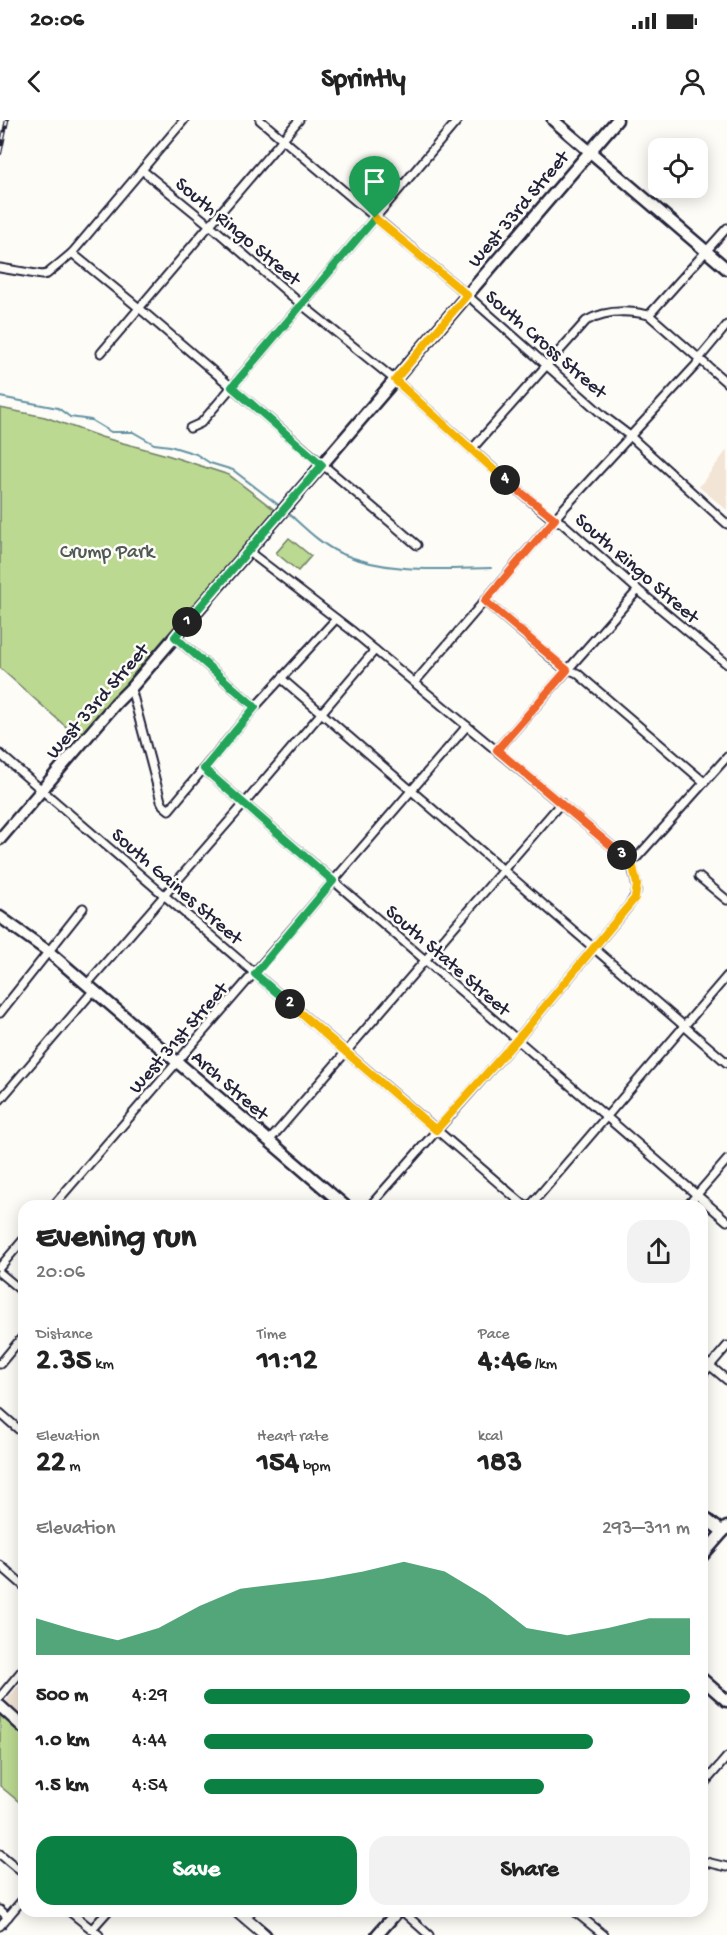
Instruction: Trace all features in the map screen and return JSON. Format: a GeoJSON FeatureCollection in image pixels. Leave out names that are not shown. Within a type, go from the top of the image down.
{"type":"FeatureCollection","features":[{"type":"Feature","properties":{"kind":"street"},"geometry":{"type":"LineString","coordinates":[[0,268],[47,274],[72,253],[184,120]]}},
{"type":"Feature","properties":{"kind":"street","name":"South Cross Street"},"geometry":{"type":"LineString","coordinates":[[260,120],[630,436],[727,524]]}},
{"type":"Feature","properties":{"kind":"street"},"geometry":{"type":"LineString","coordinates":[[101,353],[299,120]]}},
{"type":"Feature","properties":{"kind":"street"},"geometry":{"type":"LineString","coordinates":[[190,428],[201,423],[458,120]]}},
{"type":"Feature","properties":{"kind":"street"},"geometry":{"type":"LineString","coordinates":[[553,120],[727,269]]}},
{"type":"Feature","properties":{"kind":"street","name":"West 33rd Street"},"geometry":{"type":"LineString","coordinates":[[0,839],[617,120]]}},
{"type":"Feature","properties":{"kind":"street","name":"South Ringo Street"},"geometry":{"type":"LineString","coordinates":[[142,170],[395,380],[507,481],[562,523],[727,664]]}},
{"type":"Feature","properties":{"kind":"street"},"geometry":{"type":"LineString","coordinates":[[649,315],[727,228]]}},
{"type":"Feature","properties":{"kind":"street"},"geometry":{"type":"LineString","coordinates":[[72,253],[417,545]]}},
{"type":"Feature","properties":{"kind":"street"},"geometry":{"type":"LineString","coordinates":[[472,449],[548,366],[579,328],[595,316],[604,313],[649,315],[727,383]]}},
{"type":"Feature","properties":{"kind":"street"},"geometry":{"type":"LineString","coordinates":[[415,682],[555,519],[700,359],[727,325]]}},
{"type":"Feature","properties":{"kind":"street"},"geometry":{"type":"LineString","coordinates":[[248,551],[415,682],[632,862],[637,885],[636,896],[593,948],[516,1040],[375,1200]]}},
{"type":"Feature","properties":{"kind":"street"},"geometry":{"type":"LineString","coordinates":[[497,750],[638,590]]}},
{"type":"Feature","properties":{"kind":"street"},"geometry":{"type":"LineString","coordinates":[[485,601],[567,670],[577,673],[704,782]]}},
{"type":"Feature","properties":{"kind":"street"},"geometry":{"type":"LineString","coordinates":[[131,688],[161,801],[170,810],[255,707],[336,619]]}},
{"type":"Feature","properties":{"kind":"street"},"geometry":{"type":"LineString","coordinates":[[175,637],[255,707]]}},
{"type":"Feature","properties":{"kind":"street"},"geometry":{"type":"LineString","coordinates":[[0,1100],[164,896],[375,650]]}},
{"type":"Feature","properties":{"kind":"street"},"geometry":{"type":"LineString","coordinates":[[282,679],[727,1063]]}},
{"type":"Feature","properties":{"kind":"street","name":"West 31st Street"},"geometry":{"type":"LineString","coordinates":[[58,1200],[467,726]]}},
{"type":"Feature","properties":{"kind":"street","name":"South Gaines Street"},"geometry":{"type":"LineString","coordinates":[[0,754],[518,1200]]}},
{"type":"Feature","properties":{"kind":"street"},"geometry":{"type":"LineString","coordinates":[[632,862],[727,757]]}},
{"type":"Feature","properties":{"kind":"street","name":"South State Street"},"geometry":{"type":"LineString","coordinates":[[204,769],[703,1200]]}},
{"type":"Feature","properties":{"kind":"street"},"geometry":{"type":"LineString","coordinates":[[268,1141],[561,803]]}},
{"type":"Feature","properties":{"kind":"street"},"geometry":{"type":"LineString","coordinates":[[699,877],[727,900]]}},
{"type":"Feature","properties":{"kind":"street"},"geometry":{"type":"LineString","coordinates":[[0,1013],[83,908]]}},
{"type":"Feature","properties":{"kind":"street","name":"Arch Street"},"geometry":{"type":"LineString","coordinates":[[0,917],[49,952],[338,1200]]}},
{"type":"Feature","properties":{"kind":"street"},"geometry":{"type":"LineString","coordinates":[[535,1200],[727,976]]}},
{"type":"Feature","properties":{"kind":"street"},"geometry":{"type":"LineString","coordinates":[[692,1200],[727,1160]]}},
{"type":"Feature","properties":{"kind":"street","name":"South State Street"},"geometry":{"type":"LineString","coordinates":[[708,1205],[727,1221]]}},
{"type":"Feature","properties":{"kind":"street"},"geometry":{"type":"LineString","coordinates":[[0,1267],[18,1246]]}},
{"type":"Feature","properties":{"kind":"street"},"geometry":{"type":"LineString","coordinates":[[0,1273],[18,1288]]}},
{"type":"Feature","properties":{"kind":"street"},"geometry":{"type":"LineString","coordinates":[[0,1364],[18,1342]]}},
{"type":"Feature","properties":{"kind":"street"},"geometry":{"type":"LineString","coordinates":[[708,1368],[727,1346]]}},
{"type":"Feature","properties":{"kind":"street"},"geometry":{"type":"LineString","coordinates":[[710,1366],[727,1380]]}},
{"type":"Feature","properties":{"kind":"street"},"geometry":{"type":"LineString","coordinates":[[0,1413],[18,1429]]}},
{"type":"Feature","properties":{"kind":"street"},"geometry":{"type":"LineString","coordinates":[[708,1519],[726,1532],[708,1550]]}},
{"type":"Feature","properties":{"kind":"street"},"geometry":{"type":"LineString","coordinates":[[0,1565],[18,1581]]}},
{"type":"Feature","properties":{"kind":"street"},"geometry":{"type":"LineString","coordinates":[[0,1697],[18,1675]]}},
{"type":"Feature","properties":{"kind":"street"},"geometry":{"type":"LineString","coordinates":[[708,1684],[727,1701]]}},
{"type":"Feature","properties":{"kind":"street"},"geometry":{"type":"LineString","coordinates":[[0,1707],[18,1723]]}},
{"type":"Feature","properties":{"kind":"street"},"geometry":{"type":"LineString","coordinates":[[708,1779],[727,1758]]}},
{"type":"Feature","properties":{"kind":"street"},"geometry":{"type":"LineString","coordinates":[[0,1854],[18,1869]]}},
{"type":"Feature","properties":{"kind":"street"},"geometry":{"type":"LineString","coordinates":[[708,1862],[727,1867]]}},
{"type":"Feature","properties":{"kind":"street"},"geometry":{"type":"LineString","coordinates":[[0,1926],[18,1905]]}},
{"type":"Feature","properties":{"kind":"street"},"geometry":{"type":"LineString","coordinates":[[0,1910],[8,1917]]}},
{"type":"Feature","properties":{"kind":"street"},"geometry":{"type":"LineString","coordinates":[[77,1917],[99,1935]]}},
{"type":"Feature","properties":{"kind":"street"},"geometry":{"type":"LineString","coordinates":[[92,1929],[103,1917]]}},
{"type":"Feature","properties":{"kind":"street"},"geometry":{"type":"LineString","coordinates":[[248,1917],[265,1935]]}},
{"type":"Feature","properties":{"kind":"street"},"geometry":{"type":"LineString","coordinates":[[377,1935],[394,1917]]}},
{"type":"Feature","properties":{"kind":"street"},"geometry":{"type":"LineString","coordinates":[[407,1917],[429,1935]]}},
{"type":"Feature","properties":{"kind":"street"},"geometry":{"type":"LineString","coordinates":[[582,1917],[604,1935]]}},
{"type":"Feature","properties":{"kind":"shaded area"},"geometry":{"type":"Polygon","coordinates":[[[727,450],[727,510],[699,487],[727,450]]]}},
{"type":"Feature","properties":{"kind":"shaded area"},"geometry":{"type":"Polygon","coordinates":[[[18,1687],[18,1714],[5,1702],[18,1687]]]}},
{"type":"Feature","properties":{"kind":"green space","name":"Crump Park"},"geometry":{"type":"Polygon","coordinates":[[[0,408],[45,417],[101,437],[229,475],[280,514],[83,742],[0,668],[0,408]]]}},
{"type":"Feature","properties":{"kind":"green space"},"geometry":{"type":"Polygon","coordinates":[[[289,538],[311,556],[298,571],[276,553],[289,538]]]}},
{"type":"Feature","properties":{"kind":"green space"},"geometry":{"type":"Polygon","coordinates":[[[0,1706],[18,1722],[18,1801],[0,1786],[0,1706]]]}},
{"type":"Feature","properties":{"kind":"waterway"},"geometry":{"type":"LineString","coordinates":[[0,397],[58,408],[70,417],[91,420],[111,432],[133,432],[154,444],[196,454],[210,463],[233,470],[281,507]]}},
{"type":"Feature","properties":{"kind":"waterway"},"geometry":{"type":"LineString","coordinates":[[286,511],[325,545],[358,560],[414,569],[491,568]]}},
{"type":"Feature","properties":{"kind":"railway"},"geometry":{"type":"LineString","coordinates":[[0,153],[7,120]]}},
{"type":"Feature","properties":{"kind":"route"},"geometry":{"type":"LineString","coordinates":[[375,218],[467,295],[395,380],[507,481],[555,519],[485,601],[567,670],[497,750],[632,862],[637,885],[636,896],[627,908],[516,1040],[436,1130],[255,974],[333,881],[204,769],[255,707],[175,637],[322,465],[232,387],[375,218]]}}]}
